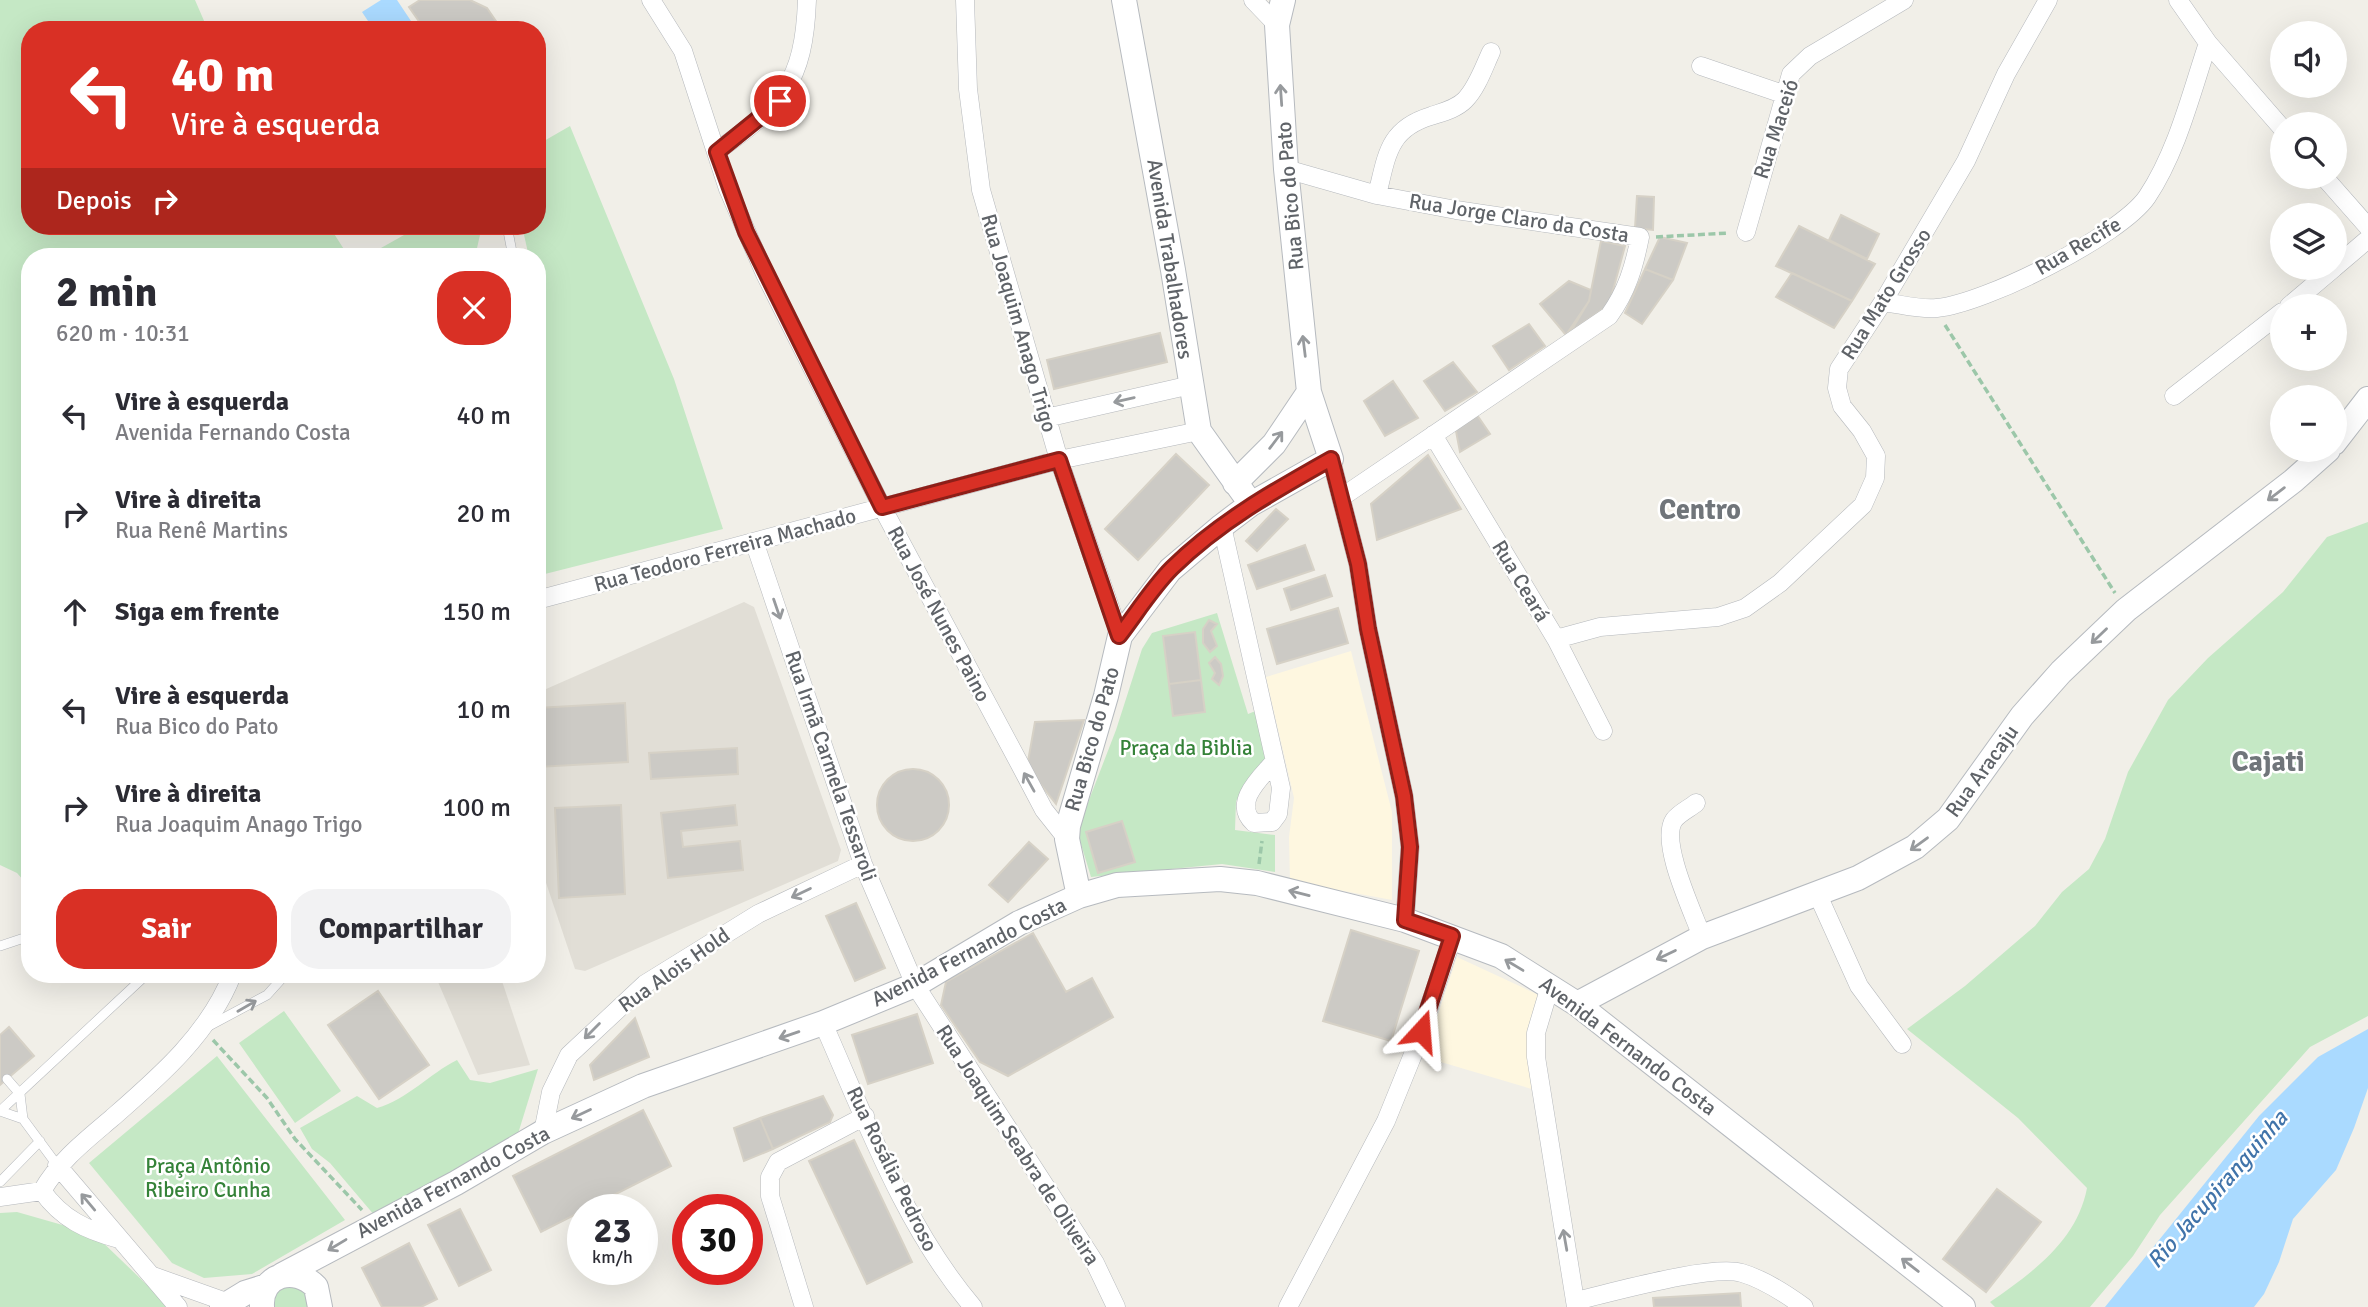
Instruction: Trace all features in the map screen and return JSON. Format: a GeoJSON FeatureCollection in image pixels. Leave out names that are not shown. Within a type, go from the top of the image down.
{"type":"FeatureCollection","features":[{"type":"Feature","properties":{"kind":"street","name":"Rua José Nunes Paino"},"geometry":{"type":"LineString","coordinates":[[652,0],[683,51],[746,232],[882,507],[1044,810],[1067,839]]}},
{"type":"Feature","properties":{"kind":"street"},"geometry":{"type":"LineString","coordinates":[[717,152],[780,101],[797,70],[806,31],[807,0]]}},
{"type":"Feature","properties":{"kind":"street","name":"Rua Joaquim Anago Trigo"},"geometry":{"type":"LineString","coordinates":[[964,0],[968,89],[981,191],[1059,460],[1119,636]]}},
{"type":"Feature","properties":{"kind":"street","name":"Avenida Trabalhadores"},"geometry":{"type":"LineString","coordinates":[[1124,0],[1199,431],[1251,504]]}},
{"type":"Feature","properties":{"kind":"street"},"geometry":{"type":"LineString","coordinates":[[1253,0],[1277,25]]}},
{"type":"Feature","properties":{"kind":"street","name":"Rua Bico do Pato"},"geometry":{"type":"LineString","coordinates":[[1079,896],[1067,839],[1119,636],[1170,570],[1222,526],[1251,504],[1331,459],[1310,392],[1286,169],[1277,25],[1283,0]]}},
{"type":"Feature","properties":{"kind":"street","name":"Rua Maceió"},"geometry":{"type":"LineString","coordinates":[[1746,232],[1783,94],[1791,74],[1810,56],[1904,0]]}},
{"type":"Feature","properties":{"kind":"street","name":"Rua Mato Grosso"},"geometry":{"type":"LineString","coordinates":[[1556,639],[1600,627],[1717,617],[1745,608],[1780,583],[1863,505],[1875,478],[1876,456],[1862,431],[1842,406],[1837,388],[1839,369],[1884,302],[1966,161],[2006,74],[2048,0]]}},
{"type":"Feature","properties":{"kind":"street"},"geometry":{"type":"LineString","coordinates":[[2178,0],[2208,43],[2270,114]]}},
{"type":"Feature","properties":{"kind":"street","name":"Rua Recife"},"geometry":{"type":"LineString","coordinates":[[1884,302],[1935,309],[1969,301],[2030,274],[2093,241],[2127,219],[2146,198],[2160,175],[2208,43]]}},
{"type":"Feature","properties":{"kind":"street"},"geometry":{"type":"LineString","coordinates":[[1377,195],[1388,153],[1398,134],[1414,121],[1457,107],[1468,98],[1491,52]]}},
{"type":"Feature","properties":{"kind":"street"},"geometry":{"type":"LineString","coordinates":[[1701,66],[1783,94]]}},
{"type":"Feature","properties":{"kind":"street","name":"Rua Jorge Claro da Costa"},"geometry":{"type":"LineString","coordinates":[[1286,169],[1377,195],[1456,211],[1640,237],[1633,273],[1623,297],[1609,316],[1342,497]]}},
{"type":"Feature","properties":{"kind":"street"},"geometry":{"type":"LineString","coordinates":[[2335,189],[2368,227]]}},
{"type":"Feature","properties":{"kind":"street"},"geometry":{"type":"LineString","coordinates":[[2347,257],[2368,239]]}},
{"type":"Feature","properties":{"kind":"street"},"geometry":{"type":"LineString","coordinates":[[2303,294],[2320,280]]}},
{"type":"Feature","properties":{"kind":"street"},"geometry":{"type":"LineString","coordinates":[[2174,396],[2270,321]]}},
{"type":"Feature","properties":{"kind":"street"},"geometry":{"type":"LineString","coordinates":[[1046,418],[1191,385]]}},
{"type":"Feature","properties":{"kind":"street"},"geometry":{"type":"LineString","coordinates":[[1236,483],[1275,444],[1310,392]]}},
{"type":"Feature","properties":{"kind":"street"},"geometry":{"type":"LineString","coordinates":[[2347,426],[2368,399]]}},
{"type":"Feature","properties":{"kind":"street","name":"Rua Teodoro Ferreira Machado"},"geometry":{"type":"LineString","coordinates":[[546,598],[755,544],[1059,460],[1199,431]]}},
{"type":"Feature","properties":{"kind":"street","name":"Rua Ceará"},"geometry":{"type":"LineString","coordinates":[[1433,435],[1556,639],[1603,731]]}},
{"type":"Feature","properties":{"kind":"street"},"geometry":{"type":"LineString","coordinates":[[1331,459],[1342,497],[1404,796],[1410,847],[1405,920]]}},
{"type":"Feature","properties":{"kind":"street","name":"Rua Aracaju"},"geometry":{"type":"LineString","coordinates":[[1577,1004],[1702,937],[1879,868],[1930,836],[1963,800],[2022,716],[2061,672],[2126,610],[2314,462]]}},
{"type":"Feature","properties":{"kind":"street"},"geometry":{"type":"LineString","coordinates":[[1222,526],[1274,762],[1281,801],[1272,822],[1264,825],[1254,823],[1248,818],[1246,799],[1258,779],[1274,762]]}},
{"type":"Feature","properties":{"kind":"street","name":"Rua Irmã Carmela Tessaroli"},"geometry":{"type":"LineString","coordinates":[[755,544],[863,864],[915,985]]}},
{"type":"Feature","properties":{"kind":"street"},"geometry":{"type":"LineString","coordinates":[[1696,803],[1674,820],[1670,833],[1678,872],[1702,937]]}},
{"type":"Feature","properties":{"kind":"street","name":"Rua Alois Hold"},"geometry":{"type":"LineString","coordinates":[[543,1132],[551,1092],[569,1055],[645,984],[758,914],[863,864]]}},
{"type":"Feature","properties":{"kind":"street","name":"Avenida Fernando Costa"},"geometry":{"type":"LineString","coordinates":[[224,1305],[270,1289],[375,1224],[456,1183],[543,1132],[643,1086],[823,1023],[915,985],[1019,923],[1079,896],[1116,885],[1182,880],[1257,883],[1405,920],[1501,957],[1577,1004],[1963,1307]]}},
{"type":"Feature","properties":{"kind":"street"},"geometry":{"type":"LineString","coordinates":[[1817,893],[1859,986],[1902,1044]]}},
{"type":"Feature","properties":{"kind":"street"},"geometry":{"type":"LineString","coordinates":[[1288,1307],[1386,1121],[1414,1052],[1452,936]]}},
{"type":"Feature","properties":{"kind":"street"},"geometry":{"type":"LineString","coordinates":[[42,1191],[57,1166],[133,1099],[203,1029],[228,983]]}},
{"type":"Feature","properties":{"kind":"street","name":"Rua Joaquim Seabra de Oliveira"},"geometry":{"type":"LineString","coordinates":[[915,985],[1095,1263],[1116,1307]]}},
{"type":"Feature","properties":{"kind":"street"},"geometry":{"type":"LineString","coordinates":[[1550,986],[1536,1032],[1536,1057],[1576,1304],[1714,1271],[1741,1272],[1804,1307]]}},
{"type":"Feature","properties":{"kind":"street","name":"Rua Rosália Pedroso"},"geometry":{"type":"LineString","coordinates":[[823,1023],[920,1233],[945,1272],[973,1307]]}},
{"type":"Feature","properties":{"kind":"street"},"geometry":{"type":"LineString","coordinates":[[804,1307],[770,1196],[770,1177],[778,1162],[865,1116]]}},
{"type":"Feature","properties":{"kind":"street"},"geometry":{"type":"LineString","coordinates":[[57,1166],[178,1307]]}},
{"type":"Feature","properties":{"kind":"street"},"geometry":{"type":"LineString","coordinates":[[0,1197],[42,1191]]}},
{"type":"Feature","properties":{"kind":"street"},"geometry":{"type":"LineString","coordinates":[[42,1191],[54,1209],[74,1223],[119,1239]]}},
{"type":"Feature","properties":{"kind":"street"},"geometry":{"type":"LineString","coordinates":[[270,1289],[292,1273],[309,1280],[322,1303]]}},
{"type":"Feature","properties":{"kind":"street"},"geometry":{"type":"LineString","coordinates":[[151,1275],[224,1305]]}},
{"type":"Feature","properties":{"kind":"lane"},"geometry":{"type":"LineString","coordinates":[[0,946],[21,939]]}},
{"type":"Feature","properties":{"kind":"lane"},"geometry":{"type":"LineString","coordinates":[[0,1111],[138,983]]}},
{"type":"Feature","properties":{"kind":"lane"},"geometry":{"type":"LineString","coordinates":[[203,1029],[267,995],[278,983]]}},
{"type":"Feature","properties":{"kind":"lane"},"geometry":{"type":"LineString","coordinates":[[7,1079],[20,1094],[23,1119],[57,1166]]}},
{"type":"Feature","properties":{"kind":"lane"},"geometry":{"type":"LineString","coordinates":[[0,1111],[23,1119]]}},
{"type":"Feature","properties":{"kind":"lane"},"geometry":{"type":"LineString","coordinates":[[0,1182],[40,1141]]}},
{"type":"Feature","properties":{"kind":"path"},"geometry":{"type":"LineString","coordinates":[[1640,237],[1746,232]]}},
{"type":"Feature","properties":{"kind":"path"},"geometry":{"type":"LineString","coordinates":[[1935,309],[2126,610]]}},
{"type":"Feature","properties":{"kind":"path"},"geometry":{"type":"LineString","coordinates":[[1257,883],[1264,825]]}},
{"type":"Feature","properties":{"kind":"path"},"geometry":{"type":"LineString","coordinates":[[203,1029],[267,1098],[295,1139],[375,1224]]}},
{"type":"Feature","properties":{"kind":"shaded area"},"geometry":{"type":"Polygon","coordinates":[[[744,602],[754,607],[841,850],[838,861],[585,971],[575,969],[546,883],[546,689],[744,602]]]}},
{"type":"Feature","properties":{"kind":"shaded area"},"geometry":{"type":"Polygon","coordinates":[[[1351,651],[1392,812],[1392,900],[1290,881],[1289,837],[1294,798],[1266,677],[1351,651]]]}},
{"type":"Feature","properties":{"kind":"shaded area"},"geometry":{"type":"Polygon","coordinates":[[[1457,957],[1543,997],[1526,1034],[1535,1090],[1424,1057],[1457,957]]]}},
{"type":"Feature","properties":{"kind":"shaded area"},"geometry":{"type":"Polygon","coordinates":[[[438,983],[503,983],[530,1065],[478,1075],[438,983]]]}},
{"type":"Feature","properties":{"kind":"green space"},"geometry":{"type":"Polygon","coordinates":[[[0,0],[195,0],[204,21],[21,21],[21,235],[335,235],[343,248],[21,248],[21,878],[0,865],[0,0]]]}},
{"type":"Feature","properties":{"kind":"green space"},"geometry":{"type":"Polygon","coordinates":[[[570,126],[674,379],[723,529],[546,574],[546,248],[527,248],[524,235],[546,235],[546,140],[570,126]]]}},
{"type":"Feature","properties":{"kind":"green space"},"geometry":{"type":"Polygon","coordinates":[[[404,235],[480,235],[477,248],[381,248],[404,235]]]}},
{"type":"Feature","properties":{"kind":"green space"},"geometry":{"type":"Polygon","coordinates":[[[2368,522],[2368,1016],[2310,1047],[2160,1215],[2133,1256],[2090,1307],[1995,1307],[1990,1302],[2037,1267],[2063,1240],[2082,1207],[2087,1188],[2018,1118],[1907,1029],[1965,986],[2035,926],[2062,892],[2089,869],[2105,839],[2128,772],[2168,700],[2208,658],[2283,592],[2327,537],[2368,522]]]}},
{"type":"Feature","properties":{"kind":"green space","name":"Praça da Biblia"},"geometry":{"type":"Polygon","coordinates":[[[1217,613],[1248,714],[1258,710],[1266,763],[1236,801],[1235,830],[1275,835],[1275,872],[1222,864],[1091,877],[1077,831],[1116,730],[1142,649],[1152,633],[1217,613]]]}},
{"type":"Feature","properties":{"kind":"green space"},"geometry":{"type":"Polygon","coordinates":[[[284,1011],[341,1091],[295,1123],[239,1043],[284,1011]]]}},
{"type":"Feature","properties":{"kind":"green space","name":"Praça Antônio Ribeiro Cunha"},"geometry":{"type":"Polygon","coordinates":[[[217,1056],[345,1220],[252,1274],[204,1278],[172,1263],[89,1163],[217,1056]]]}},
{"type":"Feature","properties":{"kind":"green space"},"geometry":{"type":"Polygon","coordinates":[[[457,1060],[470,1080],[490,1083],[538,1069],[517,1137],[375,1216],[330,1163],[312,1149],[300,1128],[357,1096],[377,1108],[388,1104],[457,1060]]]}},
{"type":"Feature","properties":{"kind":"green space"},"geometry":{"type":"Polygon","coordinates":[[[17,1212],[94,1234],[170,1307],[0,1307],[0,1213],[17,1212]]]}},
{"type":"Feature","properties":{"kind":"green space"},"geometry":{"type":"Polygon","coordinates":[[[295,1278],[315,1307],[265,1307],[268,1292],[295,1278]]]}},
{"type":"Feature","properties":{"kind":"water"},"geometry":{"type":"Polygon","coordinates":[[[381,0],[397,0],[411,21],[368,21],[362,12],[381,0]]]}},
{"type":"Feature","properties":{"kind":"water","name":"Rio Jacupiranguinha"},"geometry":{"type":"Polygon","coordinates":[[[2368,1029],[2368,1088],[2354,1128],[2336,1170],[2293,1219],[2279,1262],[2264,1294],[2254,1307],[2105,1307],[2259,1116],[2318,1057],[2368,1029]]]}},
{"type":"Feature","properties":{"kind":"building"},"geometry":{"type":"Polygon","coordinates":[[[420,0],[470,0],[487,8],[496,21],[419,21],[409,7],[420,0]]]}},
{"type":"Feature","properties":{"kind":"building"},"geometry":{"type":"Polygon","coordinates":[[[1637,196],[1654,197],[1653,230],[1635,228],[1637,196]]]}},
{"type":"Feature","properties":{"kind":"building"},"geometry":{"type":"Polygon","coordinates":[[[1841,215],[1879,234],[1867,259],[1829,240],[1841,215]]]}},
{"type":"Feature","properties":{"kind":"building"},"geometry":{"type":"Polygon","coordinates":[[[1799,226],[1875,264],[1852,301],[1776,266],[1799,226]]]}},
{"type":"Feature","properties":{"kind":"building"},"geometry":{"type":"Polygon","coordinates":[[[1660,237],[1687,243],[1673,280],[1645,269],[1660,237]]]}},
{"type":"Feature","properties":{"kind":"building"},"geometry":{"type":"Polygon","coordinates":[[[1601,241],[1625,246],[1609,305],[1571,331],[1589,301],[1601,241]]]}},
{"type":"Feature","properties":{"kind":"building"},"geometry":{"type":"Polygon","coordinates":[[[1645,269],[1673,280],[1642,324],[1625,313],[1645,269]]]}},
{"type":"Feature","properties":{"kind":"building"},"geometry":{"type":"Polygon","coordinates":[[[1792,273],[1852,301],[1834,328],[1776,297],[1792,273]]]}},
{"type":"Feature","properties":{"kind":"building"},"geometry":{"type":"Polygon","coordinates":[[[1569,281],[1591,290],[1589,301],[1566,335],[1540,304],[1569,281]]]}},
{"type":"Feature","properties":{"kind":"building"},"geometry":{"type":"Polygon","coordinates":[[[1529,324],[1545,346],[1509,370],[1493,346],[1529,324]]]}},
{"type":"Feature","properties":{"kind":"building"},"geometry":{"type":"Polygon","coordinates":[[[1160,333],[1167,362],[1054,389],[1047,360],[1160,333]]]}},
{"type":"Feature","properties":{"kind":"building"},"geometry":{"type":"Polygon","coordinates":[[[1453,362],[1477,392],[1445,411],[1424,381],[1453,362]]]}},
{"type":"Feature","properties":{"kind":"building"},"geometry":{"type":"Polygon","coordinates":[[[1393,381],[1418,418],[1385,436],[1364,401],[1393,381]]]}},
{"type":"Feature","properties":{"kind":"building"},"geometry":{"type":"Polygon","coordinates":[[[1475,412],[1490,434],[1460,452],[1455,426],[1475,412]]]}},
{"type":"Feature","properties":{"kind":"building"},"geometry":{"type":"Polygon","coordinates":[[[1176,454],[1209,485],[1138,560],[1105,529],[1176,454]]]}},
{"type":"Feature","properties":{"kind":"building"},"geometry":{"type":"Polygon","coordinates":[[[1428,455],[1461,509],[1377,540],[1371,504],[1428,455]]]}},
{"type":"Feature","properties":{"kind":"building"},"geometry":{"type":"Polygon","coordinates":[[[1276,509],[1288,519],[1257,551],[1246,541],[1276,509]]]}},
{"type":"Feature","properties":{"kind":"building"},"geometry":{"type":"Polygon","coordinates":[[[1305,545],[1314,570],[1257,589],[1248,565],[1305,545]]]}},
{"type":"Feature","properties":{"kind":"building"},"geometry":{"type":"Polygon","coordinates":[[[1325,575],[1332,596],[1291,610],[1284,589],[1325,575]]]}},
{"type":"Feature","properties":{"kind":"building"},"geometry":{"type":"Polygon","coordinates":[[[1338,608],[1348,643],[1277,664],[1267,629],[1338,608]]]}},
{"type":"Feature","properties":{"kind":"building"},"geometry":{"type":"Polygon","coordinates":[[[1209,620],[1217,624],[1211,631],[1217,646],[1210,652],[1203,643],[1203,629],[1209,620]]]}},
{"type":"Feature","properties":{"kind":"building"},"geometry":{"type":"Polygon","coordinates":[[[1195,632],[1201,680],[1169,684],[1163,636],[1195,632]]]}},
{"type":"Feature","properties":{"kind":"building"},"geometry":{"type":"Polygon","coordinates":[[[1215,657],[1221,664],[1223,676],[1219,685],[1212,679],[1215,673],[1209,663],[1215,657]]]}},
{"type":"Feature","properties":{"kind":"building"},"geometry":{"type":"Polygon","coordinates":[[[1201,680],[1205,712],[1173,716],[1169,684],[1201,680]]]}},
{"type":"Feature","properties":{"kind":"building"},"geometry":{"type":"Polygon","coordinates":[[[625,703],[628,762],[546,767],[546,707],[625,703]]]}},
{"type":"Feature","properties":{"kind":"building"},"geometry":{"type":"Polygon","coordinates":[[[1084,720],[1056,804],[1027,767],[1035,722],[1084,720]]]}},
{"type":"Feature","properties":{"kind":"building"},"geometry":{"type":"Polygon","coordinates":[[[737,748],[738,774],[651,779],[649,753],[737,748]]]}},
{"type":"Feature","properties":{"kind":"building"},"geometry":{"type":"Polygon","coordinates":[[[913,769],[933,775],[943,785],[949,805],[943,825],[933,835],[913,841],[893,835],[883,825],[877,805],[883,785],[893,775],[913,769]]]}},
{"type":"Feature","properties":{"kind":"building"},"geometry":{"type":"Polygon","coordinates":[[[621,805],[625,894],[559,898],[555,808],[621,805]]]}},
{"type":"Feature","properties":{"kind":"building"},"geometry":{"type":"Polygon","coordinates":[[[735,805],[737,825],[681,831],[683,847],[740,841],[743,870],[668,878],[661,813],[735,805]]]}},
{"type":"Feature","properties":{"kind":"building"},"geometry":{"type":"Polygon","coordinates":[[[1122,821],[1135,862],[1098,873],[1086,832],[1122,821]]]}},
{"type":"Feature","properties":{"kind":"building"},"geometry":{"type":"Polygon","coordinates":[[[1029,842],[1048,859],[1008,902],[989,885],[1029,842]]]}},
{"type":"Feature","properties":{"kind":"building"},"geometry":{"type":"Polygon","coordinates":[[[856,903],[885,968],[855,981],[826,916],[856,903]]]}},
{"type":"Feature","properties":{"kind":"building"},"geometry":{"type":"Polygon","coordinates":[[[1351,930],[1419,951],[1391,1041],[1323,1021],[1351,930]]]}},
{"type":"Feature","properties":{"kind":"building"},"geometry":{"type":"Polygon","coordinates":[[[1033,933],[1066,992],[1092,978],[1113,1017],[1008,1076],[980,1062],[941,1005],[946,982],[1033,933]]]}},
{"type":"Feature","properties":{"kind":"building"},"geometry":{"type":"Polygon","coordinates":[[[378,991],[429,1065],[379,1099],[328,1025],[378,991]]]}},
{"type":"Feature","properties":{"kind":"building"},"geometry":{"type":"Polygon","coordinates":[[[917,1014],[933,1063],[868,1084],[852,1035],[917,1014]]]}},
{"type":"Feature","properties":{"kind":"building"},"geometry":{"type":"Polygon","coordinates":[[[635,1018],[649,1057],[594,1080],[590,1065],[635,1018]]]}},
{"type":"Feature","properties":{"kind":"building"},"geometry":{"type":"Polygon","coordinates":[[[9,1027],[34,1056],[0,1085],[0,1035],[9,1027]]]}},
{"type":"Feature","properties":{"kind":"building"},"geometry":{"type":"Polygon","coordinates":[[[823,1096],[833,1115],[830,1122],[773,1149],[760,1118],[823,1096]]]}},
{"type":"Feature","properties":{"kind":"building"},"geometry":{"type":"Polygon","coordinates":[[[643,1110],[671,1166],[616,1194],[567,1194],[567,1219],[541,1232],[513,1176],[643,1110]]]}},
{"type":"Feature","properties":{"kind":"building"},"geometry":{"type":"Polygon","coordinates":[[[760,1118],[773,1149],[744,1161],[734,1128],[760,1118]]]}},
{"type":"Feature","properties":{"kind":"building"},"geometry":{"type":"Polygon","coordinates":[[[854,1140],[912,1262],[867,1284],[809,1161],[854,1140]]]}},
{"type":"Feature","properties":{"kind":"building"},"geometry":{"type":"Polygon","coordinates":[[[1997,1189],[2041,1222],[1986,1292],[1943,1259],[1997,1189]]]}},
{"type":"Feature","properties":{"kind":"building"},"geometry":{"type":"Polygon","coordinates":[[[460,1209],[491,1270],[459,1286],[428,1225],[460,1209]]]}},
{"type":"Feature","properties":{"kind":"building"},"geometry":{"type":"Polygon","coordinates":[[[409,1243],[437,1299],[421,1307],[382,1307],[362,1268],[409,1243]]]}},
{"type":"Feature","properties":{"kind":"building"},"geometry":{"type":"Polygon","coordinates":[[[1740,1293],[1741,1307],[1654,1307],[1653,1298],[1740,1293]]]}},
{"type":"Feature","properties":{"kind":"district","name":"Centro"},"geometry":{"type":"Point","coordinates":[1700,509]}},
{"type":"Feature","properties":{"kind":"district","name":"Cajati"},"geometry":{"type":"Point","coordinates":[2268,761]}},
{"type":"Feature","properties":{"kind":"route"},"geometry":{"type":"LineString","coordinates":[[780,101],[717,152],[728,189],[746,232],[882,507],[1059,460],[1119,636],[1170,570],[1222,526],[1251,504],[1331,459],[1358,564],[1368,629],[1404,796],[1410,847],[1405,920],[1452,936],[1421,1031]]}}]}
